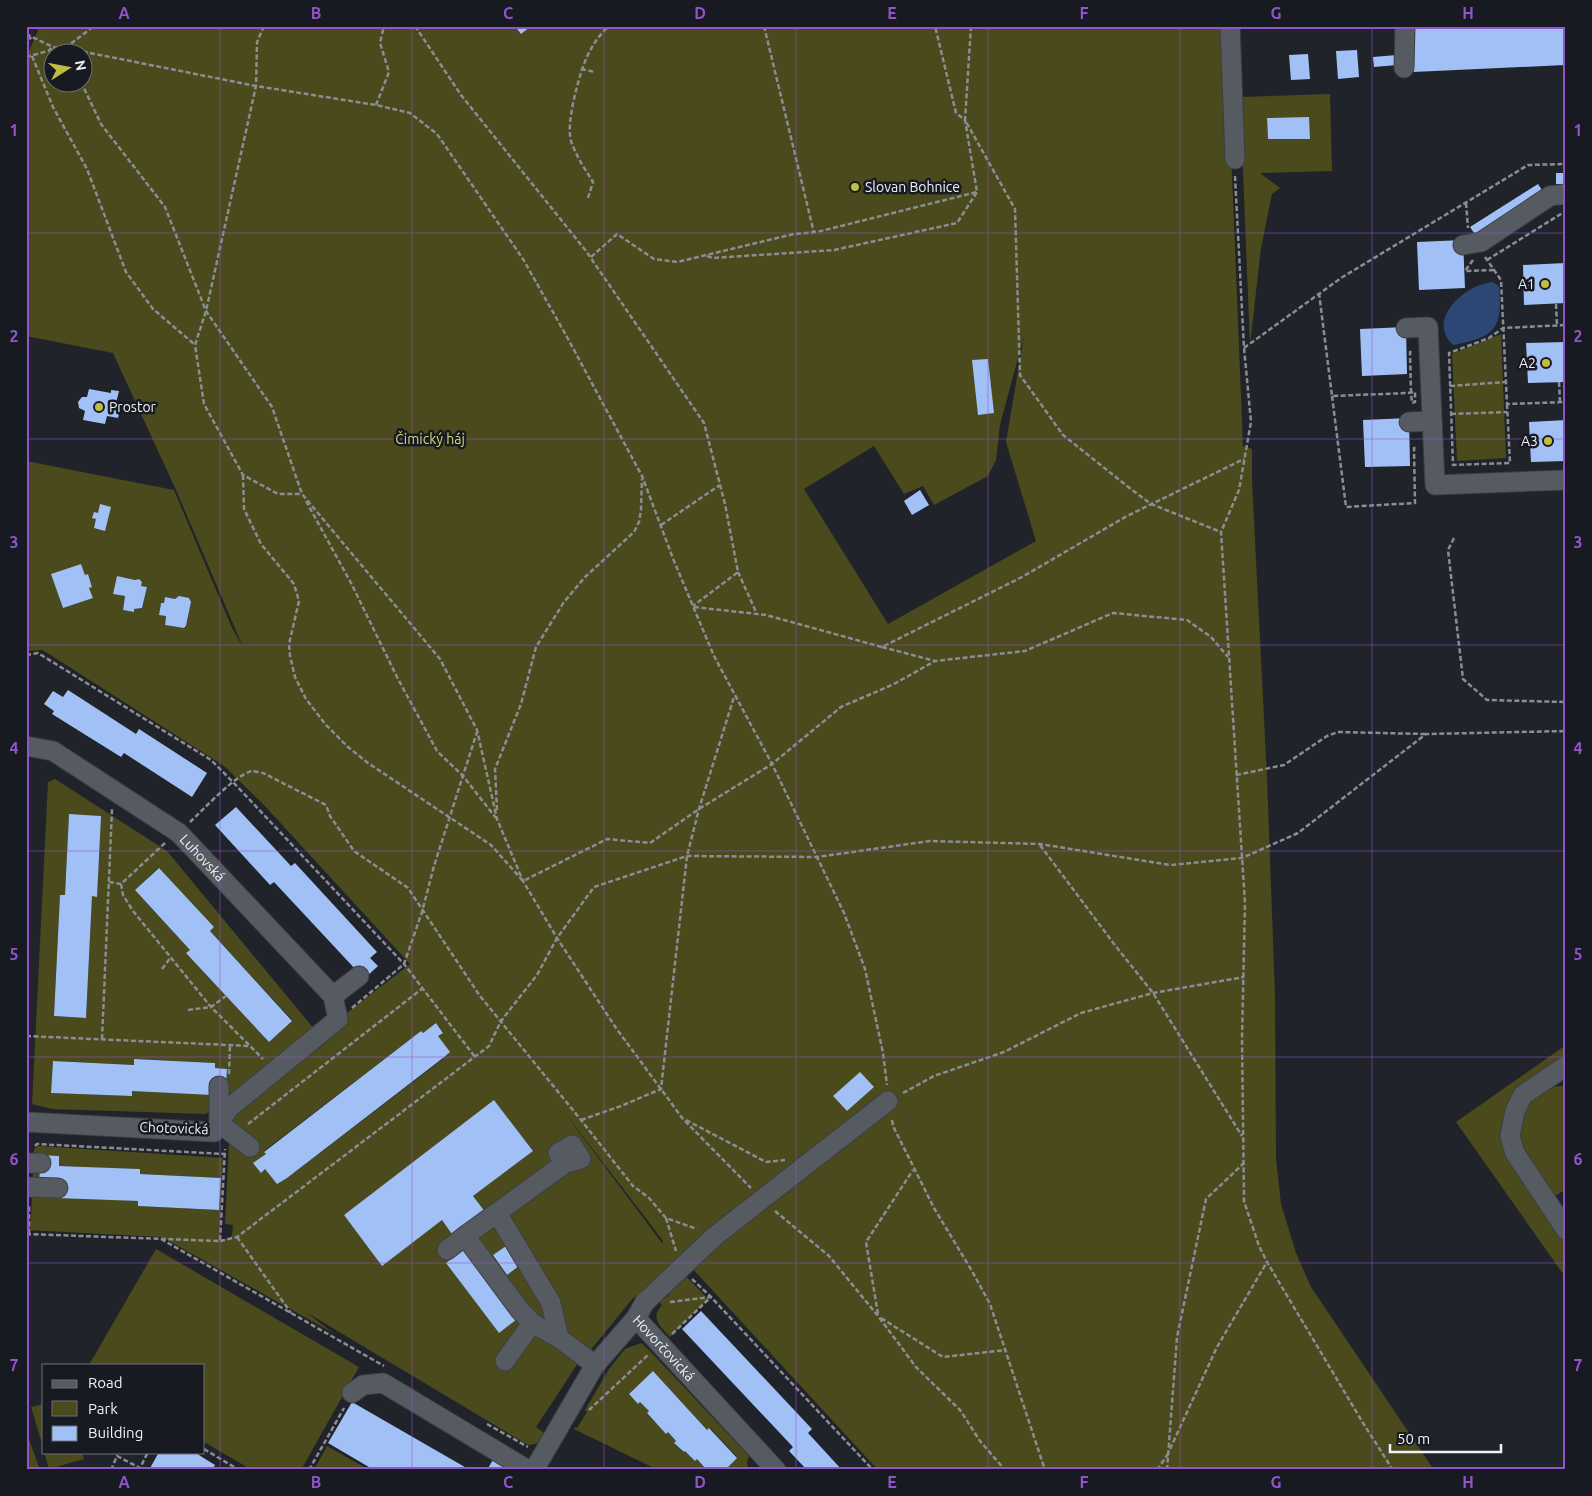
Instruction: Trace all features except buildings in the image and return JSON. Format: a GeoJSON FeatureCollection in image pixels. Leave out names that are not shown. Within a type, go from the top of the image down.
{"type":"FeatureCollection","features":[{"type":"Feature","properties":{"kind":"street"},"geometry":{"type":"LineString","coordinates":[[1230,26],[1235,159]]}},
{"type":"Feature","properties":{"kind":"street"},"geometry":{"type":"LineString","coordinates":[[1404,68],[1405,26]]}},
{"type":"Feature","properties":{"kind":"street"},"geometry":{"type":"LineString","coordinates":[[1469,251],[1550,196],[1566,194]]}},
{"type":"Feature","properties":{"kind":"street"},"geometry":{"type":"LineString","coordinates":[[1406,328],[1428,327],[1435,485],[1566,480]]}},
{"type":"Feature","properties":{"kind":"street"},"geometry":{"type":"LineString","coordinates":[[1409,422],[1432,422]]}},
{"type":"Feature","properties":{"kind":"street","name":"Luhovská"},"geometry":{"type":"LineString","coordinates":[[26,746],[53,751],[179,832],[333,996]]}},
{"type":"Feature","properties":{"kind":"street"},"geometry":{"type":"LineString","coordinates":[[338,1019],[333,996],[358,976]]}},
{"type":"Feature","properties":{"kind":"street","name":"Chotovická"},"geometry":{"type":"LineString","coordinates":[[26,1122],[214,1132],[223,1126],[228,1109],[338,1019]]}},
{"type":"Feature","properties":{"kind":"street"},"geometry":{"type":"LineString","coordinates":[[1566,1066],[1523,1095],[1515,1111],[1510,1136],[1515,1153],[1566,1230]]}},
{"type":"Feature","properties":{"kind":"street"},"geometry":{"type":"LineString","coordinates":[[219,1086],[223,1126],[250,1147]]}},
{"type":"Feature","properties":{"kind":"street"},"geometry":{"type":"LineString","coordinates":[[636,1318],[645,1302],[715,1236],[888,1101]]}},
{"type":"Feature","properties":{"kind":"street"},"geometry":{"type":"LineString","coordinates":[[447,1250],[564,1164]]}},
{"type":"Feature","properties":{"kind":"street"},"geometry":{"type":"LineString","coordinates":[[28,1187],[58,1188]]}},
{"type":"Feature","properties":{"kind":"street"},"geometry":{"type":"LineString","coordinates":[[497,1213],[551,1303],[559,1338]]}},
{"type":"Feature","properties":{"kind":"street"},"geometry":{"type":"LineString","coordinates":[[465,1236],[519,1309],[532,1323],[559,1338],[594,1365]]}},
{"type":"Feature","properties":{"kind":"street","name":"Hovorčovická"},"geometry":{"type":"LineString","coordinates":[[538,1462],[594,1365],[636,1318],[776,1470]]}},
{"type":"Feature","properties":{"kind":"street"},"geometry":{"type":"LineString","coordinates":[[506,1361],[532,1323]]}},
{"type":"Feature","properties":{"kind":"street"},"geometry":{"type":"LineString","coordinates":[[352,1394],[363,1385],[383,1383],[528,1470]]}},
{"type":"Feature","properties":{"kind":"path"},"geometry":{"type":"LineString","coordinates":[[73,42],[94,26]]}},
{"type":"Feature","properties":{"kind":"path"},"geometry":{"type":"LineString","coordinates":[[264,26],[257,42],[256,86],[206,311],[195,345],[204,404],[243,475],[244,509],[261,544],[294,584],[299,601],[289,644],[290,656],[295,677],[306,699],[326,725],[348,747],[368,763],[491,845],[523,881]]}},
{"type":"Feature","properties":{"kind":"path"},"geometry":{"type":"LineString","coordinates":[[376,105],[389,72],[380,43],[384,26]]}},
{"type":"Feature","properties":{"kind":"path"},"geometry":{"type":"LineString","coordinates":[[415,26],[461,95],[591,257],[704,423],[720,485],[738,572],[757,614]]}},
{"type":"Feature","properties":{"kind":"path"},"geometry":{"type":"LineString","coordinates":[[588,198],[593,182],[577,156],[571,140],[569,124],[581,69],[591,49],[609,26]]}},
{"type":"Feature","properties":{"kind":"path"},"geometry":{"type":"LineString","coordinates":[[764,26],[814,233]]}},
{"type":"Feature","properties":{"kind":"path"},"geometry":{"type":"LineString","coordinates":[[935,26],[956,113],[965,120],[1014,209],[1020,375],[1063,435],[1127,486],[1151,504],[1221,532]]}},
{"type":"Feature","properties":{"kind":"path"},"geometry":{"type":"LineString","coordinates":[[705,255],[713,258],[834,250],[958,224],[977,192],[965,120],[971,26]]}},
{"type":"Feature","properties":{"kind":"path"},"geometry":{"type":"LineString","coordinates":[[26,34],[42,42]]}},
{"type":"Feature","properties":{"kind":"path"},"geometry":{"type":"LineString","coordinates":[[26,46],[31,37]]}},
{"type":"Feature","properties":{"kind":"path"},"geometry":{"type":"LineString","coordinates":[[26,57],[42,52]]}},
{"type":"Feature","properties":{"kind":"path"},"geometry":{"type":"LineString","coordinates":[[92,53],[256,86],[376,105],[410,113],[437,134],[523,259],[567,336],[642,476],[714,656],[772,764],[844,913],[865,969],[883,1053],[888,1101],[893,1126],[934,1208],[990,1304],[1046,1470]]}},
{"type":"Feature","properties":{"kind":"path"},"geometry":{"type":"LineString","coordinates":[[32,56],[53,107],[87,169],[126,272],[153,309],[195,345]]}},
{"type":"Feature","properties":{"kind":"path"},"geometry":{"type":"LineString","coordinates":[[581,69],[595,72]]}},
{"type":"Feature","properties":{"kind":"path"},"geometry":{"type":"LineString","coordinates":[[86,92],[101,124],[165,207],[206,311],[272,407],[302,494],[351,583],[397,677],[437,751],[463,776],[497,819]]}},
{"type":"Feature","properties":{"kind":"path"},"geometry":{"type":"LineString","coordinates":[[1235,159],[1244,348],[1251,422],[1239,490],[1221,532],[1245,904],[1242,1039],[1244,1201],[1259,1246],[1267,1262],[1393,1470]]}},
{"type":"Feature","properties":{"kind":"path"},"geometry":{"type":"LineString","coordinates":[[1244,348],[1319,293],[1528,165],[1566,164]]}},
{"type":"Feature","properties":{"kind":"path"},"geometry":{"type":"LineString","coordinates":[[591,257],[616,234],[654,259],[677,262],[794,234],[814,233],[977,192]]}},
{"type":"Feature","properties":{"kind":"path"},"geometry":{"type":"LineString","coordinates":[[1487,260],[1566,211]]}},
{"type":"Feature","properties":{"kind":"path"},"geometry":{"type":"LineString","coordinates":[[1469,251],[1465,271],[1495,270]]}},
{"type":"Feature","properties":{"kind":"path"},"geometry":{"type":"LineString","coordinates":[[1484,254],[1501,280],[1503,328],[1506,382],[1507,412],[1510,463],[1453,465],[1449,352],[1489,338],[1503,328],[1566,325]]}},
{"type":"Feature","properties":{"kind":"path"},"geometry":{"type":"LineString","coordinates":[[1319,293],[1346,507],[1413,504]]}},
{"type":"Feature","properties":{"kind":"path"},"geometry":{"type":"LineString","coordinates":[[1556,304],[1556,326]]}},
{"type":"Feature","properties":{"kind":"path"},"geometry":{"type":"LineString","coordinates":[[1450,386],[1506,382]]}},
{"type":"Feature","properties":{"kind":"path"},"geometry":{"type":"LineString","coordinates":[[1559,382],[1560,402]]}},
{"type":"Feature","properties":{"kind":"path"},"geometry":{"type":"LineString","coordinates":[[1332,396],[1410,393]]}},
{"type":"Feature","properties":{"kind":"path"},"geometry":{"type":"LineString","coordinates":[[1507,404],[1566,402]]}},
{"type":"Feature","properties":{"kind":"path"},"geometry":{"type":"LineString","coordinates":[[1451,414],[1507,412]]}},
{"type":"Feature","properties":{"kind":"path"},"geometry":{"type":"LineString","coordinates":[[882,647],[1022,577],[1151,504],[1244,458]]}},
{"type":"Feature","properties":{"kind":"path"},"geometry":{"type":"LineString","coordinates":[[243,475],[278,494],[302,494]]}},
{"type":"Feature","properties":{"kind":"path"},"geometry":{"type":"LineString","coordinates":[[497,819],[495,769],[521,704],[536,647],[564,602],[585,577],[634,532],[639,522],[641,510],[642,476]]}},
{"type":"Feature","properties":{"kind":"path"},"geometry":{"type":"LineString","coordinates":[[661,525],[720,485]]}},
{"type":"Feature","properties":{"kind":"path"},"geometry":{"type":"LineString","coordinates":[[302,494],[440,659],[477,730],[497,819],[523,881],[556,938],[616,1028],[683,1119],[762,1199],[829,1256],[878,1316],[916,1368],[960,1410],[980,1441],[1005,1470]]}},
{"type":"Feature","properties":{"kind":"path"},"geometry":{"type":"LineString","coordinates":[[1454,538],[1448,550],[1463,679],[1487,700],[1566,702]]}},
{"type":"Feature","properties":{"kind":"path"},"geometry":{"type":"LineString","coordinates":[[693,607],[738,572]]}},
{"type":"Feature","properties":{"kind":"path"},"geometry":{"type":"LineString","coordinates":[[693,607],[766,615],[935,661],[1025,651],[1113,613],[1187,620],[1211,637],[1229,658]]}},
{"type":"Feature","properties":{"kind":"path"},"geometry":{"type":"LineString","coordinates":[[26,655],[38,653],[211,760],[404,964],[475,1057]]}},
{"type":"Feature","properties":{"kind":"path"},"geometry":{"type":"LineString","coordinates":[[523,881],[607,839],[650,843],[699,808],[772,764],[841,707],[894,684],[935,661]]}},
{"type":"Feature","properties":{"kind":"path"},"geometry":{"type":"LineString","coordinates":[[661,1089],[687,856],[699,808],[734,696]]}},
{"type":"Feature","properties":{"kind":"path"},"geometry":{"type":"LineString","coordinates":[[338,1019],[404,964],[422,912],[434,866],[477,730]]}},
{"type":"Feature","properties":{"kind":"path"},"geometry":{"type":"LineString","coordinates":[[1236,775],[1284,765],[1327,736],[1338,732],[1426,734],[1566,731]]}},
{"type":"Feature","properties":{"kind":"path"},"geometry":{"type":"LineString","coordinates":[[28,1187],[28,1234],[220,1241],[237,1237],[489,1046],[501,1021],[537,975],[556,938],[594,887],[687,856],[817,857],[930,840],[1040,844],[1170,865],[1242,858],[1298,832],[1426,734]]}},
{"type":"Feature","properties":{"kind":"path"},"geometry":{"type":"LineString","coordinates":[[122,884],[158,848],[179,832],[233,782],[252,771],[263,773],[326,805],[330,816],[354,851],[408,888],[422,912],[480,996],[632,1186],[649,1198],[666,1218],[681,1268],[711,1297],[873,1470]]}},
{"type":"Feature","properties":{"kind":"path"},"geometry":{"type":"LineString","coordinates":[[102,1039],[113,790]]}},
{"type":"Feature","properties":{"kind":"path"},"geometry":{"type":"LineString","coordinates":[[1040,844],[1114,944],[1154,993],[1243,1137]]}},
{"type":"Feature","properties":{"kind":"path"},"geometry":{"type":"LineString","coordinates":[[109,882],[122,884]]}},
{"type":"Feature","properties":{"kind":"path"},"geometry":{"type":"LineString","coordinates":[[26,1036],[251,1046],[211,1007],[133,911],[123,895],[122,884]]}},
{"type":"Feature","properties":{"kind":"path"},"geometry":{"type":"LineString","coordinates":[[162,969],[170,957]]}},
{"type":"Feature","properties":{"kind":"path"},"geometry":{"type":"LineString","coordinates":[[888,1101],[934,1076],[1004,1052],[1081,1013],[1154,993],[1244,977]]}},
{"type":"Feature","properties":{"kind":"path"},"geometry":{"type":"LineString","coordinates":[[220,1241],[224,1154],[223,1126],[227,1123],[246,1126],[422,988]]}},
{"type":"Feature","properties":{"kind":"path"},"geometry":{"type":"LineString","coordinates":[[188,1010],[211,1007],[226,996]]}},
{"type":"Feature","properties":{"kind":"path"},"geometry":{"type":"LineString","coordinates":[[229,1066],[230,1045]]}},
{"type":"Feature","properties":{"kind":"path"},"geometry":{"type":"LineString","coordinates":[[581,1120],[661,1089]]}},
{"type":"Feature","properties":{"kind":"path"},"geometry":{"type":"LineString","coordinates":[[683,1119],[766,1162],[792,1158]]}},
{"type":"Feature","properties":{"kind":"path"},"geometry":{"type":"LineString","coordinates":[[32,1163],[29,1152],[37,1144],[224,1154]]}},
{"type":"Feature","properties":{"kind":"path"},"geometry":{"type":"LineString","coordinates":[[1167,1470],[1177,1336],[1206,1199],[1244,1163]]}},
{"type":"Feature","properties":{"kind":"path"},"geometry":{"type":"LineString","coordinates":[[913,1169],[866,1242],[878,1316],[943,1357],[1006,1350]]}},
{"type":"Feature","properties":{"kind":"path"},"geometry":{"type":"LineString","coordinates":[[666,1218],[715,1236]]}},
{"type":"Feature","properties":{"kind":"path"},"geometry":{"type":"LineString","coordinates":[[237,1237],[292,1315]]}},
{"type":"Feature","properties":{"kind":"path"},"geometry":{"type":"LineString","coordinates":[[161,1239],[387,1368]]}},
{"type":"Feature","properties":{"kind":"path"},"geometry":{"type":"LineString","coordinates":[[1158,1470],[1169,1452],[1217,1347],[1267,1262]]}},
{"type":"Feature","properties":{"kind":"path"},"geometry":{"type":"LineString","coordinates":[[666,1303],[711,1297]]}},
{"type":"Feature","properties":{"kind":"path"},"geometry":{"type":"LineString","coordinates":[[588,1412],[711,1297]]}},
{"type":"Feature","properties":{"kind":"path"},"geometry":{"type":"LineString","coordinates":[[309,1470],[352,1394]]}},
{"type":"Feature","properties":{"kind":"path"},"geometry":{"type":"LineString","coordinates":[[482,1421],[538,1462]]}},
{"type":"Feature","properties":{"kind":"path"},"geometry":{"type":"LineString","coordinates":[[205,1450],[239,1470]]}},
{"type":"Feature","properties":{"kind":"path"},"geometry":{"type":"LineString","coordinates":[[111,1470],[117,1456],[140,1468],[147,1454]]}},
{"type":"Feature","properties":{"kind":"green space","name":"Čimický háj"},"geometry":{"type":"Polygon","coordinates":[[[32,26],[1226,26],[1243,446],[1252,449],[1275,995],[1276,1158],[1281,1204],[1296,1253],[1311,1287],[1434,1470],[878,1470],[691,1267],[642,1297],[633,1298],[589,1352],[586,1351],[536,1427],[546,1436],[541,1443],[528,1445],[306,1312],[333,1333],[162,1237],[26,1230],[26,1220],[31,1220],[34,1149],[39,1146],[223,1158],[219,1239],[229,1239],[232,1235],[233,1225],[225,1224],[231,1103],[410,964],[263,804],[224,766],[49,654],[42,650],[26,651],[26,581],[29,579],[26,570],[29,568],[26,560],[26,461],[174,490],[232,628],[243,647],[176,490],[113,353],[26,336],[26,58],[38,30],[32,26]],[[1024,336],[1000,425],[996,460],[988,476],[934,505],[923,486],[904,494],[874,446],[804,489],[888,624],[1036,541],[1006,442],[1024,336]],[[81,564],[52,574],[63,608],[93,598],[89,588],[92,586],[88,574],[85,575],[81,564]],[[117,576],[113,594],[125,596],[123,610],[133,612],[134,609],[142,608],[147,587],[141,586],[142,582],[139,579],[135,580],[117,576]],[[165,597],[164,603],[161,603],[159,614],[166,616],[165,625],[186,628],[191,602],[179,597],[175,599],[165,597]],[[436,1023],[423,1033],[421,1031],[264,1151],[266,1154],[254,1163],[261,1172],[265,1169],[287,1178],[443,1059],[438,1036],[443,1032],[436,1023]],[[873,1087],[833,1096],[847,1111],[873,1087]],[[495,1101],[344,1215],[382,1265],[442,1220],[454,1236],[486,1213],[473,1196],[533,1151],[495,1101]],[[558,1104],[662,1243],[663,1241],[558,1104]],[[41,1155],[98,1199],[138,1201],[138,1206],[219,1210],[220,1178],[140,1174],[139,1169],[59,1166],[59,1156],[41,1155]],[[468,1246],[446,1263],[499,1333],[516,1320],[488,1283],[493,1280],[468,1246]],[[506,1246],[493,1255],[507,1275],[519,1266],[506,1246]]]}},
{"type":"Feature","properties":{"kind":"green space"},"geometry":{"type":"Polygon","coordinates":[[[1330,94],[1332,171],[1260,173],[1280,188],[1272,194],[1261,248],[1250,345],[1240,97],[1330,94]],[[1267,118],[1268,139],[1309,139],[1267,118]]]}},
{"type":"Feature","properties":{"kind":"green space"},"geometry":{"type":"Polygon","coordinates":[[[1501,334],[1506,458],[1457,461],[1452,354],[1501,334]]]}},
{"type":"Feature","properties":{"kind":"green space"},"geometry":{"type":"Polygon","coordinates":[[[55,779],[167,851],[315,1030],[206,1114],[52,1109],[32,1104],[48,782],[55,779]],[[69,815],[65,895],[60,896],[54,1016],[86,1018],[92,896],[97,896],[100,816],[69,815]],[[158,868],[135,890],[190,950],[186,953],[269,1042],[292,1020],[210,931],[214,927],[158,868]],[[134,1059],[134,1065],[53,1061],[51,1093],[132,1096],[132,1091],[226,1084],[227,1069],[215,1068],[215,1063],[134,1059]]]}},
{"type":"Feature","properties":{"kind":"green space"},"geometry":{"type":"Polygon","coordinates":[[[1566,1045],[1566,1060],[1507,1121],[1566,1238],[1566,1278],[1456,1122],[1566,1045]]]}},
{"type":"Feature","properties":{"kind":"green space"},"geometry":{"type":"Polygon","coordinates":[[[1566,1086],[1566,1189],[1552,1198],[1522,1154],[1518,1126],[1529,1101],[1551,1087],[1566,1086]]]}},
{"type":"Feature","properties":{"kind":"green space"},"geometry":{"type":"Polygon","coordinates":[[[156,1249],[359,1367],[301,1470],[252,1470],[205,1443],[205,1364],[90,1364],[156,1249]]]}},
{"type":"Feature","properties":{"kind":"green space"},"geometry":{"type":"Polygon","coordinates":[[[681,1271],[708,1299],[670,1337],[658,1322],[657,1314],[662,1305],[659,1302],[669,1295],[663,1289],[681,1271]]]}},
{"type":"Feature","properties":{"kind":"green space"},"geometry":{"type":"Polygon","coordinates":[[[641,1343],[749,1456],[747,1462],[748,1470],[725,1470],[737,1457],[710,1428],[707,1430],[653,1371],[629,1394],[638,1404],[640,1402],[649,1411],[647,1414],[666,1433],[668,1432],[676,1441],[674,1443],[683,1452],[685,1451],[695,1461],[697,1459],[705,1468],[704,1470],[658,1470],[574,1429],[575,1427],[577,1428],[587,1412],[585,1410],[609,1369],[625,1349],[641,1343]]]}},
{"type":"Feature","properties":{"kind":"green space"},"geometry":{"type":"Polygon","coordinates":[[[42,1404],[42,1443],[31,1407],[42,1404]]]}},
{"type":"Feature","properties":{"kind":"green space"},"geometry":{"type":"Polygon","coordinates":[[[26,1431],[40,1470],[26,1470],[26,1431]]]}},
{"type":"Feature","properties":{"kind":"green space"},"geometry":{"type":"Polygon","coordinates":[[[327,1446],[369,1470],[314,1470],[327,1446]]]}},
{"type":"Feature","properties":{"kind":"green space"},"geometry":{"type":"Polygon","coordinates":[[[45,1454],[83,1454],[84,1459],[49,1469],[45,1454]]]}},
{"type":"Feature","properties":{"kind":"water"},"geometry":{"type":"Polygon","coordinates":[[[1493,282],[1499,286],[1500,301],[1497,321],[1493,329],[1478,338],[1453,345],[1446,335],[1444,324],[1446,314],[1452,304],[1471,289],[1493,282]]]}},
{"type":"Feature","properties":{"kind":"place","name":"Slovan Bohnice"},"geometry":{"type":"Point","coordinates":[855,187]}},
{"type":"Feature","properties":{"kind":"place","name":"A1"},"geometry":{"type":"Point","coordinates":[1545,284]}},
{"type":"Feature","properties":{"kind":"place","name":"A2"},"geometry":{"type":"Point","coordinates":[1546,363]}},
{"type":"Feature","properties":{"kind":"place","name":"Prostor"},"geometry":{"type":"Point","coordinates":[99,407]}},
{"type":"Feature","properties":{"kind":"place","name":"A3"},"geometry":{"type":"Point","coordinates":[1548,441]}}]}
